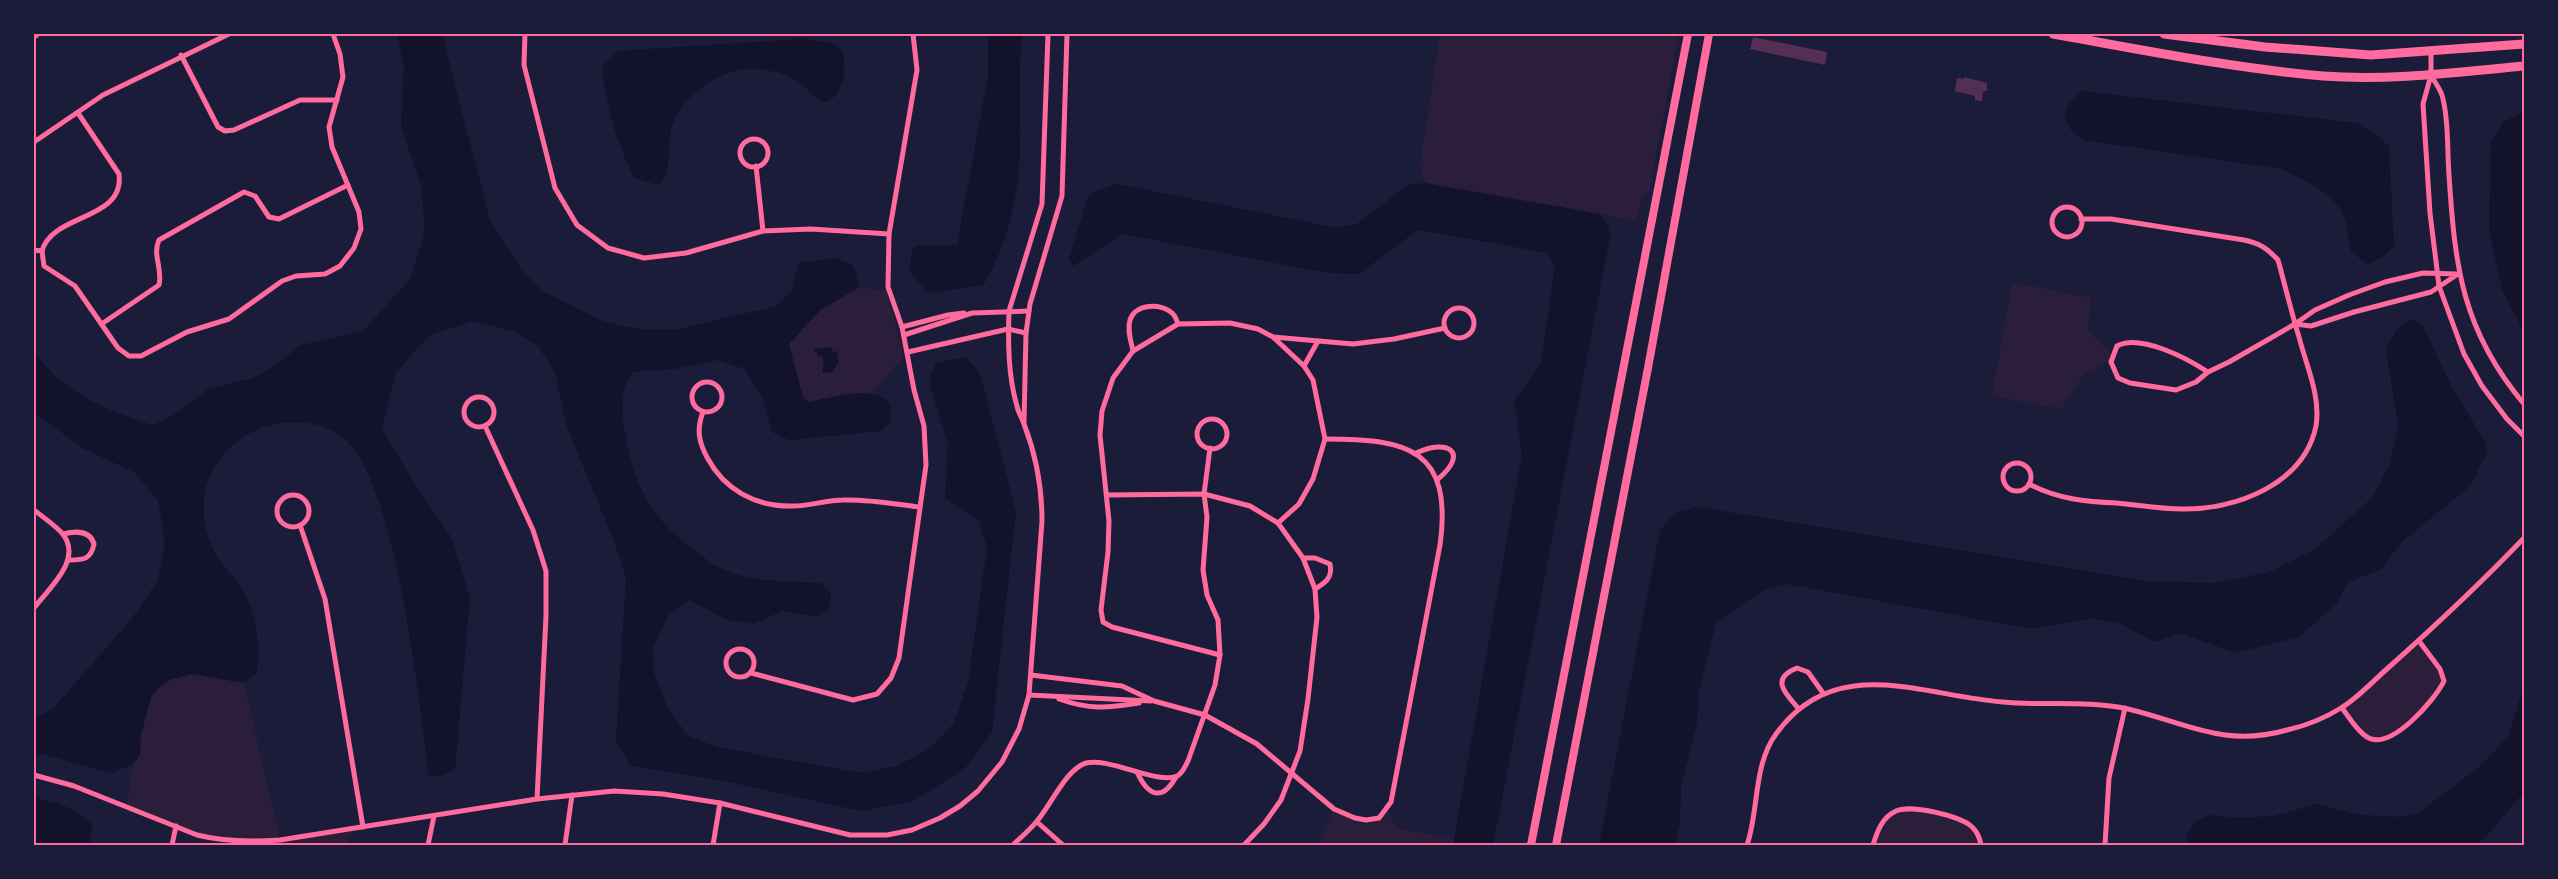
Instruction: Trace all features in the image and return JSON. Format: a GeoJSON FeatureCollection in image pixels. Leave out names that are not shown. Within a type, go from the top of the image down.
{"type":"FeatureCollection","features":[{"type":"Feature","properties":{"kind":"main road"},"geometry":{"type":"LineString","coordinates":[[2053,34],[2174,56],[2325,76],[2431,75],[2524,66]]}},
{"type":"Feature","properties":{"kind":"main road"},"geometry":{"type":"LineString","coordinates":[[2164,34],[2265,47],[2371,55],[2524,44]]}},
{"type":"Feature","properties":{"kind":"street"},"geometry":{"type":"LineString","coordinates":[[34,142],[103,95],[181,55],[229,34]]}},
{"type":"Feature","properties":{"kind":"street"},"geometry":{"type":"LineString","coordinates":[[78,113],[119,174],[120,186],[115,198],[79,221],[61,228],[44,243],[42,251],[44,266],[75,286],[118,348],[129,356],[140,356],[187,332],[229,318],[282,281],[296,276],[325,274],[340,266],[354,248],[361,230],[359,212],[332,147],[329,127],[343,77],[340,54],[333,34]]}},
{"type":"Feature","properties":{"kind":"street"},"geometry":{"type":"LineString","coordinates":[[525,34],[524,66],[555,188],[577,225],[608,248],[644,258],[686,254],[763,231],[811,229],[889,234]]}},
{"type":"Feature","properties":{"kind":"street"},"geometry":{"type":"LineString","coordinates":[[751,673],[754,664],[749,652],[741,649],[729,654],[726,663],[729,672],[738,678],[751,673],[853,700],[877,694],[891,678],[898,658],[926,465],[924,426],[914,390],[902,328],[888,286],[889,234],[917,70],[913,34]]}},
{"type":"Feature","properties":{"kind":"street"},"geometry":{"type":"LineString","coordinates":[[34,776],[74,786],[217,840],[250,842],[364,827],[537,799],[614,791],[663,794],[720,803],[821,830],[850,835],[887,835],[912,830],[960,806],[978,791],[1002,762],[1018,729],[1029,695],[1032,675],[1042,494],[1024,424],[1016,406],[1010,369],[1008,329],[1009,311],[1042,204],[1048,34]]}},
{"type":"Feature","properties":{"kind":"street"},"geometry":{"type":"LineString","coordinates":[[1024,424],[1026,333],[1029,311],[1042,259],[1054,228],[1062,196],[1067,34]]}},
{"type":"Feature","properties":{"kind":"street"},"geometry":{"type":"LineString","coordinates":[[1531,845],[1688,34]]}},
{"type":"Feature","properties":{"kind":"street"},"geometry":{"type":"LineString","coordinates":[[1556,845],[1648,368],[1709,34]]}},
{"type":"Feature","properties":{"kind":"street"},"geometry":{"type":"LineString","coordinates":[[2431,52],[2431,75],[2423,104],[2430,213],[2439,286],[2464,354],[2482,386],[2507,419],[2524,436]]}},
{"type":"Feature","properties":{"kind":"street"},"geometry":{"type":"LineString","coordinates":[[181,55],[218,127],[225,131],[234,130],[300,100],[337,100]]}},
{"type":"Feature","properties":{"kind":"street"},"geometry":{"type":"LineString","coordinates":[[2431,75],[2443,98],[2453,241],[2458,274],[2469,312],[2484,345],[2524,404]]}},
{"type":"Feature","properties":{"kind":"street"},"geometry":{"type":"LineString","coordinates":[[753,139],[761,141],[768,151],[766,160],[756,166],[747,164],[741,157],[744,143],[753,139]]}},
{"type":"Feature","properties":{"kind":"street"},"geometry":{"type":"LineString","coordinates":[[756,166],[763,231]]}},
{"type":"Feature","properties":{"kind":"street"},"geometry":{"type":"LineString","coordinates":[[102,323],[160,285],[162,275],[155,249],[159,240],[244,192],[255,196],[269,217],[279,219],[348,185]]}},
{"type":"Feature","properties":{"kind":"street"},"geometry":{"type":"LineString","coordinates":[[2063,207],[2077,210],[2082,219],[2078,232],[2070,237],[2056,234],[2052,225],[2052,216],[2063,207]]}},
{"type":"Feature","properties":{"kind":"street"},"geometry":{"type":"LineString","coordinates":[[2029,484],[2057,496],[2096,504],[2183,509],[2213,507],[2253,495],[2291,473],[2311,442],[2316,425],[2316,398],[2278,260],[2263,245],[2244,240],[2111,219],[2082,219]]}},
{"type":"Feature","properties":{"kind":"street"},"geometry":{"type":"LineString","coordinates":[[34,250],[42,251]]}},
{"type":"Feature","properties":{"kind":"street"},"geometry":{"type":"LineString","coordinates":[[2208,372],[2169,351],[2126,342],[2114,350],[2111,362],[2114,374],[2123,381],[2170,390],[2186,387],[2196,382],[2208,372],[2295,324],[2315,310],[2384,282],[2423,273],[2458,274]]}},
{"type":"Feature","properties":{"kind":"street"},"geometry":{"type":"LineString","coordinates":[[2295,324],[2311,326],[2354,312],[2431,292],[2458,274]]}},
{"type":"Feature","properties":{"kind":"street"},"geometry":{"type":"LineString","coordinates":[[1133,351],[1129,328],[1132,314],[1142,308],[1154,306],[1164,308],[1173,314],[1178,324]]}},
{"type":"Feature","properties":{"kind":"street"},"geometry":{"type":"LineString","coordinates":[[1462,308],[1474,319],[1474,328],[1464,338],[1454,338],[1445,328],[1445,318],[1452,310],[1462,308]]}},
{"type":"Feature","properties":{"kind":"street"},"geometry":{"type":"LineString","coordinates":[[902,328],[948,315],[1029,311]]}},
{"type":"Feature","properties":{"kind":"street"},"geometry":{"type":"LineString","coordinates":[[904,336],[972,313]]}},
{"type":"Feature","properties":{"kind":"street"},"geometry":{"type":"LineString","coordinates":[[1220,655],[1112,628],[1103,622],[1101,610],[1108,552],[1107,495],[1100,435],[1102,411],[1114,378],[1133,351],[1178,324],[1230,323],[1258,329],[1273,336],[1353,344],[1394,339],[1445,328]]}},
{"type":"Feature","properties":{"kind":"street"},"geometry":{"type":"LineString","coordinates":[[908,352],[1008,329],[1026,333]]}},
{"type":"Feature","properties":{"kind":"street"},"geometry":{"type":"LineString","coordinates":[[1273,336],[1304,366],[1313,380],[1325,439],[1313,479],[1299,504],[1278,523]]}},
{"type":"Feature","properties":{"kind":"street"},"geometry":{"type":"LineString","coordinates":[[1304,366],[1318,341]]}},
{"type":"Feature","properties":{"kind":"street"},"geometry":{"type":"LineString","coordinates":[[711,382],[720,388],[721,404],[713,411],[703,412],[695,407],[692,393],[697,385],[711,382]]}},
{"type":"Feature","properties":{"kind":"street"},"geometry":{"type":"LineString","coordinates":[[473,398],[487,399],[493,406],[492,420],[485,426],[474,427],[464,416],[465,405],[473,398]]}},
{"type":"Feature","properties":{"kind":"street"},"geometry":{"type":"LineString","coordinates":[[703,412],[698,429],[699,441],[713,469],[735,492],[761,503],[791,506],[828,500],[863,499],[920,507]]}},
{"type":"Feature","properties":{"kind":"street"},"geometry":{"type":"LineString","coordinates":[[1214,419],[1223,424],[1227,433],[1220,446],[1210,448],[1201,444],[1198,429],[1204,421],[1214,419]]}},
{"type":"Feature","properties":{"kind":"street"},"geometry":{"type":"LineString","coordinates":[[485,426],[533,530],[546,571],[546,616],[537,799]]}},
{"type":"Feature","properties":{"kind":"street"},"geometry":{"type":"LineString","coordinates":[[1032,675],[1122,686],[1154,701],[1206,715],[1258,744],[1334,809],[1356,818],[1366,820],[1379,818],[1387,810],[1391,802],[1440,545],[1444,520],[1443,500],[1438,479],[1416,454],[1386,442],[1367,439],[1325,439]]}},
{"type":"Feature","properties":{"kind":"street"},"geometry":{"type":"LineString","coordinates":[[1416,454],[1440,446],[1447,447],[1452,453],[1453,460],[1451,465],[1438,479]]}},
{"type":"Feature","properties":{"kind":"street"},"geometry":{"type":"LineString","coordinates":[[1138,772],[1146,789],[1152,793],[1160,793],[1170,788],[1176,776],[1183,771],[1188,761],[1206,715],[1215,685],[1220,655],[1218,620],[1208,595],[1203,570],[1207,517],[1204,494],[1210,448]]}},
{"type":"Feature","properties":{"kind":"street"},"geometry":{"type":"LineString","coordinates":[[2011,464],[2024,465],[2031,475],[2029,484],[2023,490],[2010,490],[2004,483],[2004,470],[2011,464]]}},
{"type":"Feature","properties":{"kind":"street"},"geometry":{"type":"LineString","coordinates":[[1107,495],[1204,494],[1250,506],[1278,523],[1304,558],[1315,589],[1317,617],[1300,751],[1281,800],[1264,824],[1244,845]]}},
{"type":"Feature","properties":{"kind":"street"},"geometry":{"type":"LineString","coordinates":[[296,496],[305,502],[309,512],[300,525],[291,527],[279,519],[277,509],[285,498],[296,496]]}},
{"type":"Feature","properties":{"kind":"street"},"geometry":{"type":"LineString","coordinates":[[34,510],[63,534],[69,548],[70,560],[34,608]]}},
{"type":"Feature","properties":{"kind":"street"},"geometry":{"type":"LineString","coordinates":[[300,525],[325,599],[364,827]]}},
{"type":"Feature","properties":{"kind":"street"},"geometry":{"type":"LineString","coordinates":[[63,534],[81,532],[88,535],[94,544],[89,557],[82,560],[70,560]]}},
{"type":"Feature","properties":{"kind":"street"},"geometry":{"type":"LineString","coordinates":[[1747,845],[1764,761],[1774,735],[1799,709],[1823,693],[1861,683],[1896,686],[2003,702],[2078,703],[2125,708],[2206,732],[2234,738],[2258,737],[2289,730],[2342,708],[2419,641],[2524,538]]}},
{"type":"Feature","properties":{"kind":"street"},"geometry":{"type":"LineString","coordinates":[[1304,558],[1316,558],[1330,564],[1331,572],[1328,580],[1315,589]]}},
{"type":"Feature","properties":{"kind":"street"},"geometry":{"type":"LineString","coordinates":[[2342,708],[2367,737],[2380,742],[2392,737],[2437,695],[2444,681],[2440,669],[2419,641]]}},
{"type":"Feature","properties":{"kind":"street"},"geometry":{"type":"LineString","coordinates":[[1799,709],[1783,689],[1782,681],[1786,672],[1797,668],[1808,672],[1823,693]]}},
{"type":"Feature","properties":{"kind":"street"},"geometry":{"type":"LineString","coordinates":[[1029,695],[1154,701]]}},
{"type":"Feature","properties":{"kind":"street"},"geometry":{"type":"LineString","coordinates":[[1053,696],[1082,707],[1113,707],[1154,701]]}},
{"type":"Feature","properties":{"kind":"street"},"geometry":{"type":"LineString","coordinates":[[2105,845],[2109,778],[2125,708]]}},
{"type":"Feature","properties":{"kind":"street"},"geometry":{"type":"LineString","coordinates":[[1013,845],[1037,822],[1075,768],[1088,763],[1125,768],[1138,772],[1176,776]]}},
{"type":"Feature","properties":{"kind":"street"},"geometry":{"type":"LineString","coordinates":[[565,845],[572,795]]}},
{"type":"Feature","properties":{"kind":"street"},"geometry":{"type":"LineString","coordinates":[[713,845],[720,803]]}},
{"type":"Feature","properties":{"kind":"street"},"geometry":{"type":"LineString","coordinates":[[1873,845],[1876,833],[1885,819],[1896,811],[1906,809],[1961,819],[1973,827],[1980,837],[1980,845]]}},
{"type":"Feature","properties":{"kind":"street"},"geometry":{"type":"LineString","coordinates":[[428,845],[434,816]]}},
{"type":"Feature","properties":{"kind":"street"},"geometry":{"type":"LineString","coordinates":[[1037,822],[1064,845]]}},
{"type":"Feature","properties":{"kind":"street"},"geometry":{"type":"LineString","coordinates":[[172,845],[176,826]]}},
{"type":"Feature","properties":{"kind":"shaded area"},"geometry":{"type":"Polygon","coordinates":[[[397,34],[442,34],[490,221],[521,269],[542,291],[602,321],[638,329],[674,330],[777,306],[792,290],[798,263],[836,258],[852,265],[857,275],[858,288],[820,310],[789,344],[803,398],[808,402],[841,395],[864,393],[884,398],[891,405],[890,422],[882,431],[789,440],[772,432],[763,399],[745,369],[716,360],[675,369],[632,372],[625,388],[622,404],[624,429],[635,472],[648,502],[657,515],[680,539],[713,564],[732,573],[757,579],[821,583],[831,594],[829,609],[818,617],[782,611],[754,624],[727,620],[690,600],[669,614],[653,648],[654,672],[667,707],[688,736],[717,747],[861,773],[897,766],[931,748],[954,723],[968,682],[987,548],[979,520],[945,499],[948,444],[929,382],[936,363],[940,362],[965,357],[979,371],[1016,511],[992,732],[965,768],[914,801],[861,811],[719,780],[631,766],[616,742],[626,578],[615,544],[566,424],[555,372],[537,345],[513,331],[474,321],[430,335],[396,372],[382,428],[412,480],[451,537],[470,597],[455,769],[440,777],[429,775],[412,649],[402,596],[391,545],[378,499],[362,462],[343,438],[336,433],[319,425],[302,422],[275,424],[243,437],[218,462],[205,491],[204,518],[211,545],[218,558],[242,589],[251,608],[258,640],[257,673],[244,683],[192,674],[172,679],[160,686],[151,697],[141,735],[140,755],[132,765],[111,773],[34,752],[34,718],[52,710],[133,617],[158,580],[165,541],[158,500],[134,472],[84,449],[34,412],[34,351],[57,378],[71,389],[102,406],[153,425],[177,413],[208,389],[253,378],[270,369],[301,345],[363,331],[410,279],[425,232],[421,185],[401,126],[404,68],[397,34]]]}},
{"type":"Feature","properties":{"kind":"shaded area"},"geometry":{"type":"Polygon","coordinates":[[[988,34],[1022,34],[1019,166],[1010,220],[999,254],[983,285],[928,293],[909,271],[912,250],[917,245],[957,245],[988,76],[988,34]]]}},
{"type":"Feature","properties":{"kind":"shaded area"},"geometry":{"type":"Polygon","coordinates":[[[1440,34],[1679,34],[1649,193],[1642,195],[1637,221],[1425,183],[1420,164],[1440,34]]]}},
{"type":"Feature","properties":{"kind":"shaded area"},"geometry":{"type":"Polygon","coordinates":[[[801,39],[833,43],[843,52],[843,80],[841,87],[833,98],[827,102],[823,101],[795,80],[774,71],[743,69],[729,73],[702,87],[681,109],[670,135],[667,169],[658,185],[635,178],[623,153],[613,124],[604,80],[603,66],[618,51],[801,39]]]}},
{"type":"Feature","properties":{"kind":"shaded area"},"geometry":{"type":"Polygon","coordinates":[[[2081,91],[2357,123],[2380,137],[2389,147],[2394,246],[2384,256],[2368,264],[2351,252],[2345,220],[2335,202],[2318,188],[2281,169],[2084,140],[2069,128],[2064,114],[2069,104],[2081,91]]]}},
{"type":"Feature","properties":{"kind":"shaded area"},"geometry":{"type":"Polygon","coordinates":[[[2524,111],[2524,332],[2502,290],[2489,229],[2491,141],[2503,122],[2524,111]]]}},
{"type":"Feature","properties":{"kind":"shaded area"},"geometry":{"type":"Polygon","coordinates":[[[1425,183],[1600,214],[1609,226],[1610,238],[1493,845],[1453,845],[1522,454],[1514,401],[1541,363],[1555,266],[1548,253],[1418,230],[1359,274],[1328,273],[1123,234],[1073,266],[1069,258],[1089,194],[1116,184],[1337,228],[1357,224],[1408,185],[1425,183]]]}},
{"type":"Feature","properties":{"kind":"shaded area"},"geometry":{"type":"Polygon","coordinates":[[[2012,282],[2091,298],[2088,329],[2112,355],[2111,362],[2086,372],[2061,409],[1992,396],[2012,282]]]}},
{"type":"Feature","properties":{"kind":"shaded area"},"geometry":{"type":"Polygon","coordinates":[[[858,288],[887,290],[904,356],[872,393],[808,402],[803,398],[789,344],[820,310],[858,288]]]}},
{"type":"Feature","properties":{"kind":"shaded area"},"geometry":{"type":"Polygon","coordinates":[[[2413,319],[2423,327],[2453,389],[2485,442],[2487,452],[2471,485],[2403,541],[2380,570],[2348,582],[2337,603],[2299,637],[2236,653],[2179,633],[2154,642],[2121,624],[2092,618],[2032,629],[1787,584],[1765,589],[1716,623],[1698,696],[1697,724],[1681,785],[1680,825],[1674,845],[1599,845],[1660,530],[1675,513],[1697,507],[2148,581],[2216,583],[2269,572],[2315,549],[2373,497],[2390,463],[2398,425],[2386,349],[2396,330],[2413,319]]]}},
{"type":"Feature","properties":{"kind":"shaded area"},"geometry":{"type":"Polygon","coordinates":[[[831,347],[832,351],[837,352],[839,362],[832,372],[822,373],[824,365],[822,356],[817,355],[817,352],[814,352],[813,349],[831,347]]]}},
{"type":"Feature","properties":{"kind":"shaded area"},"geometry":{"type":"Polygon","coordinates":[[[2419,641],[2440,669],[2444,681],[2422,711],[2399,731],[2377,740],[2367,737],[2357,728],[2342,708],[2419,641]]]}},
{"type":"Feature","properties":{"kind":"shaded area"},"geometry":{"type":"Polygon","coordinates":[[[192,674],[244,683],[280,840],[354,828],[346,845],[249,845],[250,843],[217,840],[127,806],[132,765],[140,755],[141,735],[151,697],[160,686],[172,679],[192,674]]]}},
{"type":"Feature","properties":{"kind":"shaded area"},"geometry":{"type":"Polygon","coordinates":[[[2524,685],[2524,792],[2484,839],[2473,845],[2188,845],[2187,835],[2196,821],[2210,815],[2238,818],[2273,816],[2317,804],[2359,815],[2401,817],[2418,813],[2483,764],[2509,735],[2524,685]]]}},
{"type":"Feature","properties":{"kind":"shaded area"},"geometry":{"type":"Polygon","coordinates":[[[34,798],[65,806],[86,818],[92,824],[89,845],[34,845],[34,798]]]}},
{"type":"Feature","properties":{"kind":"shaded area"},"geometry":{"type":"Polygon","coordinates":[[[1334,809],[1350,817],[1379,818],[1387,810],[1396,828],[1454,839],[1453,845],[1316,845],[1334,809]]]}},
{"type":"Feature","properties":{"kind":"shaded area"},"geometry":{"type":"Polygon","coordinates":[[[1906,809],[1946,815],[1973,827],[1981,845],[1873,845],[1885,819],[1906,809]]]}},
{"type":"Feature","properties":{"kind":"building"},"geometry":{"type":"Polygon","coordinates":[[[1753,37],[1827,52],[1825,65],[1750,49],[1753,37]]]}},
{"type":"Feature","properties":{"kind":"building"},"geometry":{"type":"Polygon","coordinates":[[[1964,77],[1987,83],[1987,91],[1983,91],[1982,101],[1975,100],[1975,96],[1955,91],[1957,78],[1964,79],[1964,77]]]}}]}
